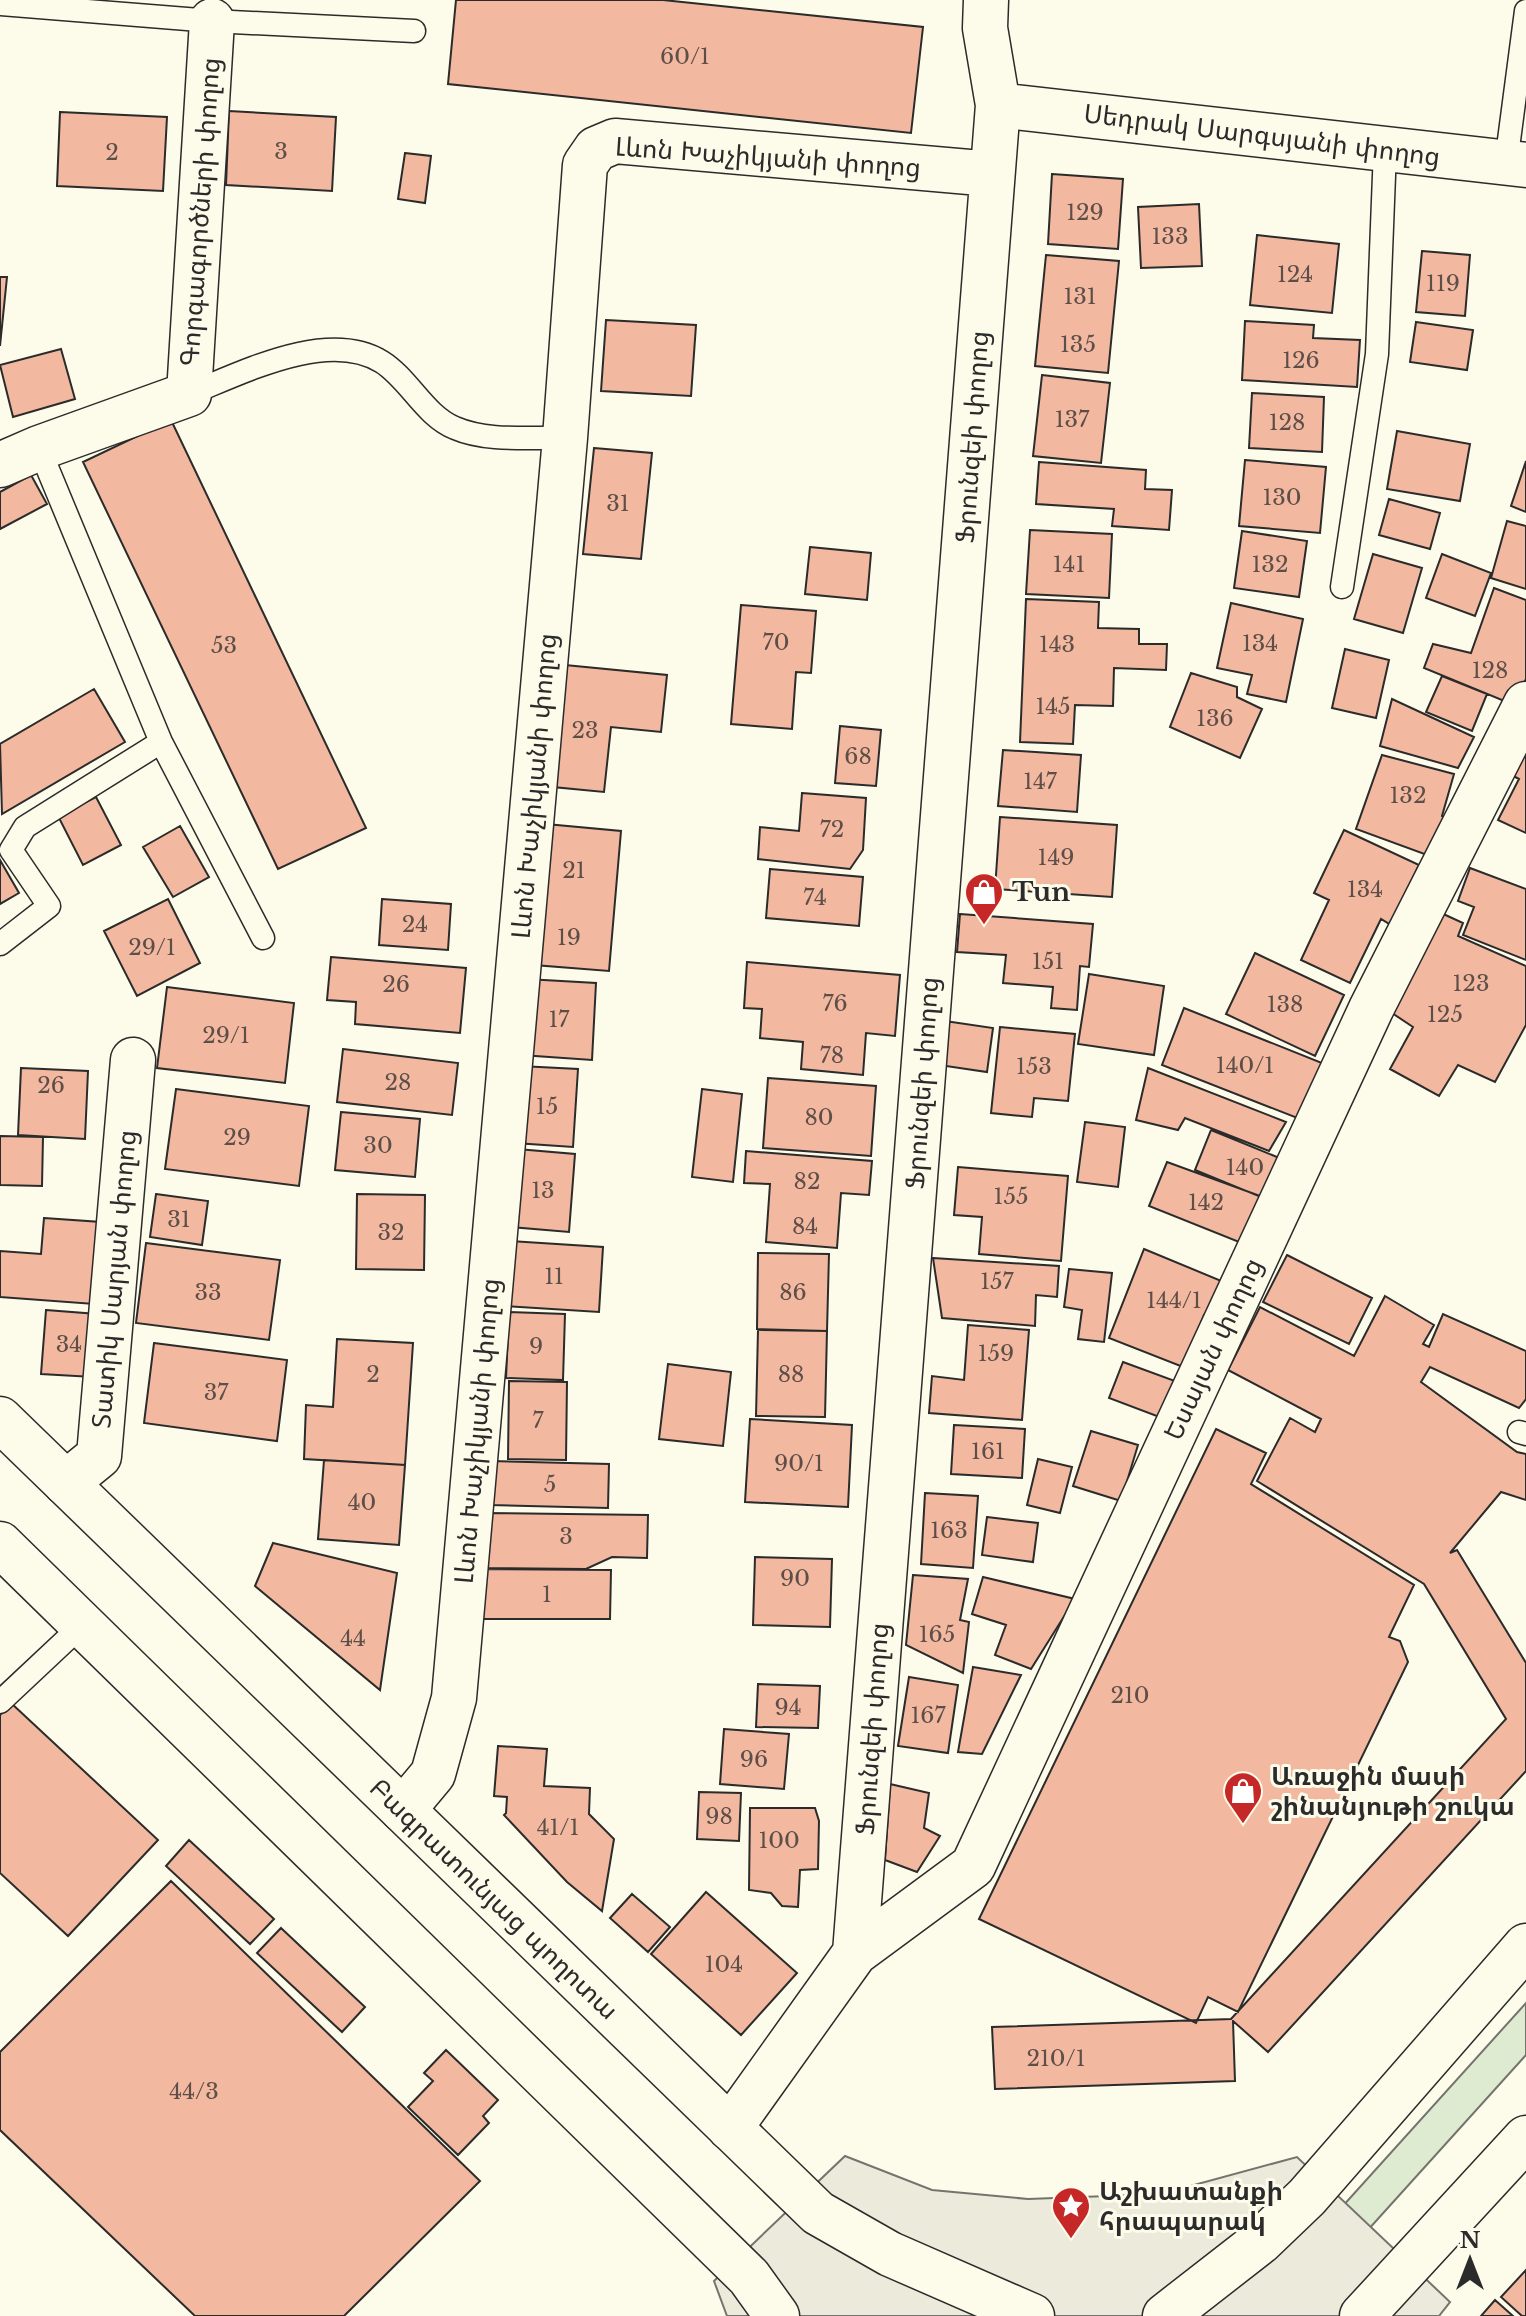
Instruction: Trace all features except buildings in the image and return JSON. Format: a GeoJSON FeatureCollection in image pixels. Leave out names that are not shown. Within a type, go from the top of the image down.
{"type":"FeatureCollection","features":[{"type":"Feature","properties":{"kind":"street","name":"Ֆրունզեի փողոց"},"geometry":{"type":"LineString","coordinates":[[855,1953],[998,105],[985,28],[986,0]]}},
{"type":"Feature","properties":{"kind":"street","name":"Գորգագործների փողոց"},"geometry":{"type":"LineString","coordinates":[[19,456],[189,394],[212,21]]}},
{"type":"Feature","properties":{"kind":"street","name":"Սեդրակ Սարգսյանի փողոց"},"geometry":{"type":"LineString","coordinates":[[998,105],[1516,164]]}},
{"type":"Feature","properties":{"kind":"street","name":"Լևոն Խաչիկյանի փողոց"},"geometry":{"type":"LineString","coordinates":[[403,1810],[433,1774],[454,1698],[565,438],[585,165],[596,149],[615,141],[992,174]]}},
{"type":"Feature","properties":{"kind":"street","name":"Եսայան փողոց"},"geometry":{"type":"LineString","coordinates":[[855,1953],[973,1866],[1371,1009],[1526,704]]}},
{"type":"Feature","properties":{"kind":"street","name":"Տատիկ Սարյան փողոց"},"geometry":{"type":"LineString","coordinates":[[66,1483],[99,1456],[133,1060]]}},
{"type":"Feature","properties":{"kind":"street","name":"Բագրատունյաց պողոտա"},"geometry":{"type":"LineString","coordinates":[[0,1419],[818,2213],[890,2254],[1032,2316]]}},
{"type":"Feature","properties":{"kind":"street"},"geometry":{"type":"LineString","coordinates":[[0,1544],[738,2266],[777,2316]]}},
{"type":"Feature","properties":{"kind":"street"},"geometry":{"type":"LineString","coordinates":[[1165,2316],[1260,2242],[1307,2197],[1526,1946]]}},
{"type":"Feature","properties":{"kind":"street"},"geometry":{"type":"LineString","coordinates":[[730,2128],[855,1953]]}},
{"type":"Feature","properties":{"kind":"street"},"geometry":{"type":"LineString","coordinates":[[1362,2316],[1526,2138]]}},
{"type":"Feature","properties":{"kind":"lane"},"geometry":{"type":"LineString","coordinates":[[0,4],[212,21],[414,31]]}},
{"type":"Feature","properties":{"kind":"lane"},"geometry":{"type":"LineString","coordinates":[[1516,164],[1526,11]]}},
{"type":"Feature","properties":{"kind":"lane"},"geometry":{"type":"LineString","coordinates":[[1342,587],[1377,354],[1385,150]]}},
{"type":"Feature","properties":{"kind":"lane"},"geometry":{"type":"LineString","coordinates":[[189,394],[268,362],[325,350],[353,350],[384,362],[452,428],[475,435],[565,438]]}},
{"type":"Feature","properties":{"kind":"lane"},"geometry":{"type":"LineString","coordinates":[[19,456],[161,742],[263,938]]}},
{"type":"Feature","properties":{"kind":"lane"},"geometry":{"type":"LineString","coordinates":[[0,944],[49,906],[11,850],[25,827],[161,742]]}},
{"type":"Feature","properties":{"kind":"lane"},"geometry":{"type":"LineString","coordinates":[[0,1702],[82,1625]]}},
{"type":"Feature","properties":{"kind":"green space"},"geometry":{"type":"Polygon","coordinates":[[[1526,2003],[1526,2055],[1320,2283],[1295,2259],[1526,2003]]]}},
{"type":"Feature","properties":{"kind":"shaded area","name":"Աշխատանքի հրապարակ"},"geometry":{"type":"Polygon","coordinates":[[[845,2156],[932,2190],[1028,2199],[1161,2194],[1297,2157],[1450,2302],[1439,2316],[727,2316],[714,2281],[845,2156]]]}},
{"type":"Feature","properties":{"kind":"place","name":"Tun"},"geometry":{"type":"Point","coordinates":[984,926]}},
{"type":"Feature","properties":{"kind":"place","name":"Առաջին մասի շինանյութի շուկա"},"geometry":{"type":"Point","coordinates":[1243,1825]}},
{"type":"Feature","properties":{"kind":"place","name":"Աշխատանքի հրապարակ"},"geometry":{"type":"Point","coordinates":[1071,2240]}}]}
